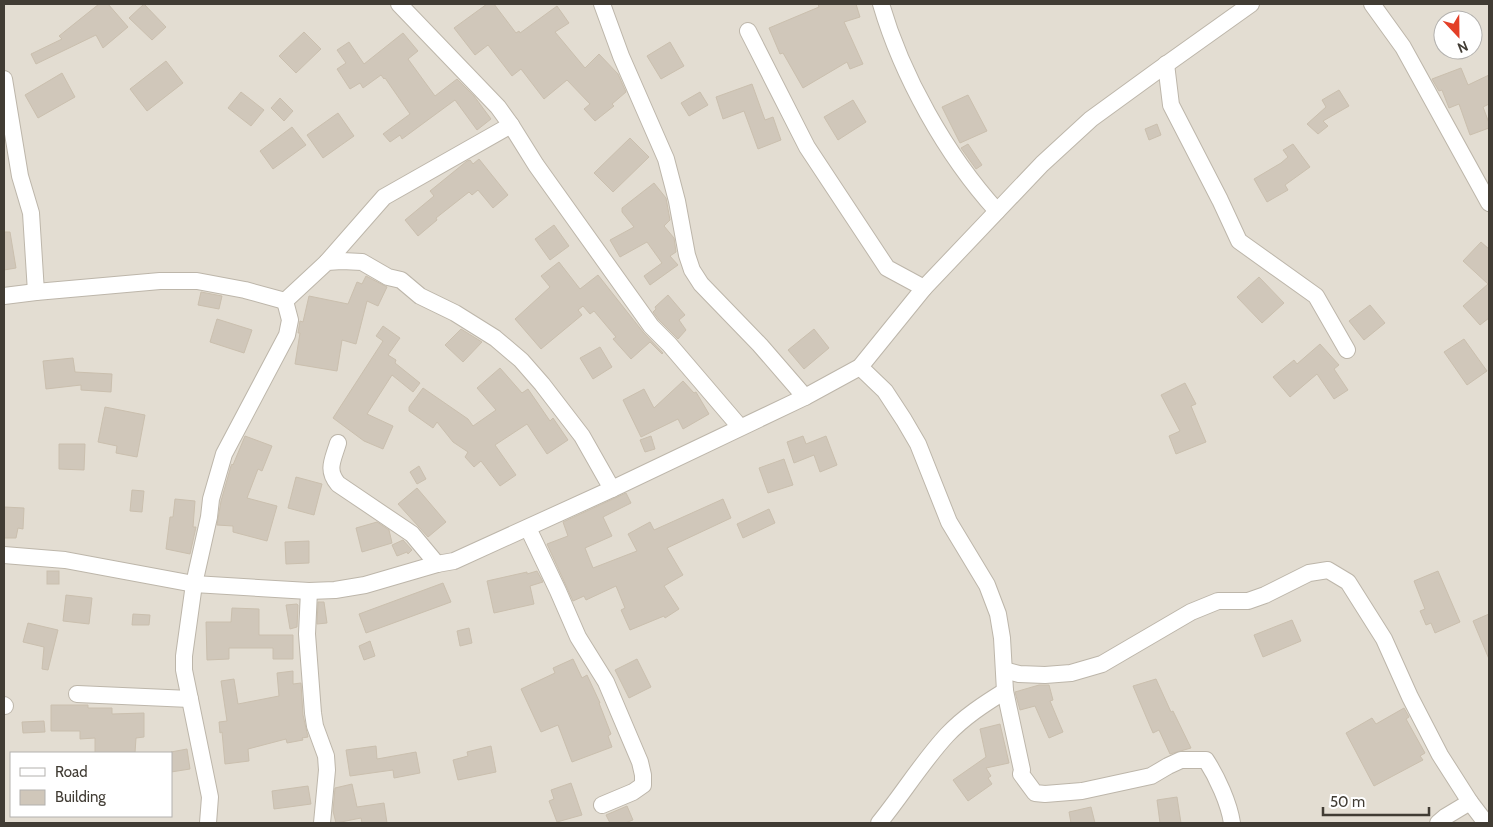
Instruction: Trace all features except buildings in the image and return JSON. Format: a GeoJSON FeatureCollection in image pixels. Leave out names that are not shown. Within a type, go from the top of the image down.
{"type":"FeatureCollection","features":[{"type":"Feature","properties":{"kind":"street"},"geometry":{"type":"LineString","coordinates":[[399,4],[498,107],[536,166],[651,326],[669,344],[740,427]]}},
{"type":"Feature","properties":{"kind":"street"},"geometry":{"type":"LineString","coordinates":[[602,4],[621,56],[666,159],[678,201],[687,255],[692,270],[702,284],[760,345],[805,397]]}},
{"type":"Feature","properties":{"kind":"street"},"geometry":{"type":"LineString","coordinates":[[881,4],[902,61],[938,131],[976,188],[997,212]]}},
{"type":"Feature","properties":{"kind":"street"},"geometry":{"type":"LineString","coordinates":[[4,555],[65,560],[194,584],[309,591],[335,590],[365,585],[438,564],[454,562],[805,397],[860,367],[924,288],[1042,164],[1091,119],[1251,4]]}},
{"type":"Feature","properties":{"kind":"street"},"geometry":{"type":"LineString","coordinates":[[1372,4],[1402,47],[1489,203]]}},
{"type":"Feature","properties":{"kind":"street"},"geometry":{"type":"LineString","coordinates":[[748,31],[807,147],[887,268],[924,288]]}},
{"type":"Feature","properties":{"kind":"street"},"geometry":{"type":"LineString","coordinates":[[1166,64],[1170,105],[1220,200],[1239,242],[1316,296],[1346,350]]}},
{"type":"Feature","properties":{"kind":"street"},"geometry":{"type":"LineString","coordinates":[[4,79],[20,176],[31,213],[36,292]]}},
{"type":"Feature","properties":{"kind":"street"},"geometry":{"type":"LineString","coordinates":[[285,301],[327,262],[384,197],[511,125]]}},
{"type":"Feature","properties":{"kind":"street"},"geometry":{"type":"LineString","coordinates":[[327,262],[362,262],[388,277],[400,280],[420,296],[495,338],[521,360],[582,436],[612,489]]}},
{"type":"Feature","properties":{"kind":"street"},"geometry":{"type":"LineString","coordinates":[[4,296],[160,281],[197,281],[244,290],[285,301]]}},
{"type":"Feature","properties":{"kind":"street"},"geometry":{"type":"LineString","coordinates":[[208,823],[210,797],[184,670],[184,656],[194,584],[209,517],[211,499],[224,454],[287,335],[290,320],[285,301]]}},
{"type":"Feature","properties":{"kind":"street"},"geometry":{"type":"LineString","coordinates":[[860,367],[885,391],[918,444],[949,522],[987,585],[998,614],[1002,638],[1005,691],[1022,774],[1035,792],[1045,794],[1082,791],[1152,776],[1181,760],[1206,760],[1212,769],[1231,814],[1232,823]]}},
{"type":"Feature","properties":{"kind":"street"},"geometry":{"type":"LineString","coordinates":[[338,443],[331,469],[333,478],[338,484],[412,534],[438,564]]}},
{"type":"Feature","properties":{"kind":"street"},"geometry":{"type":"LineString","coordinates":[[528,528],[578,637],[606,682],[640,762],[643,784],[633,792],[602,806]]}},
{"type":"Feature","properties":{"kind":"street"},"geometry":{"type":"LineString","coordinates":[[1004,670],[1019,674],[1045,675],[1071,673],[1102,664],[1191,612],[1218,601],[1248,601],[1265,595],[1309,573],[1328,570],[1348,582],[1384,639],[1410,697],[1440,755],[1486,823]]}},
{"type":"Feature","properties":{"kind":"street"},"geometry":{"type":"LineString","coordinates":[[309,591],[307,634],[313,713],[315,726],[326,756],[327,770],[322,823]]}},
{"type":"Feature","properties":{"kind":"street"},"geometry":{"type":"LineString","coordinates":[[879,823],[948,734],[977,709],[1005,691]]}},
{"type":"Feature","properties":{"kind":"street"},"geometry":{"type":"LineString","coordinates":[[77,694],[190,699]]}},
{"type":"Feature","properties":{"kind":"street"},"geometry":{"type":"LineString","coordinates":[[1438,823],[1470,802]]}},
{"type":"Feature","properties":{"kind":"shaded area"},"geometry":{"type":"Polygon","coordinates":[[[4,4],[1489,4],[1489,823],[4,823],[4,4]]]}}]}
